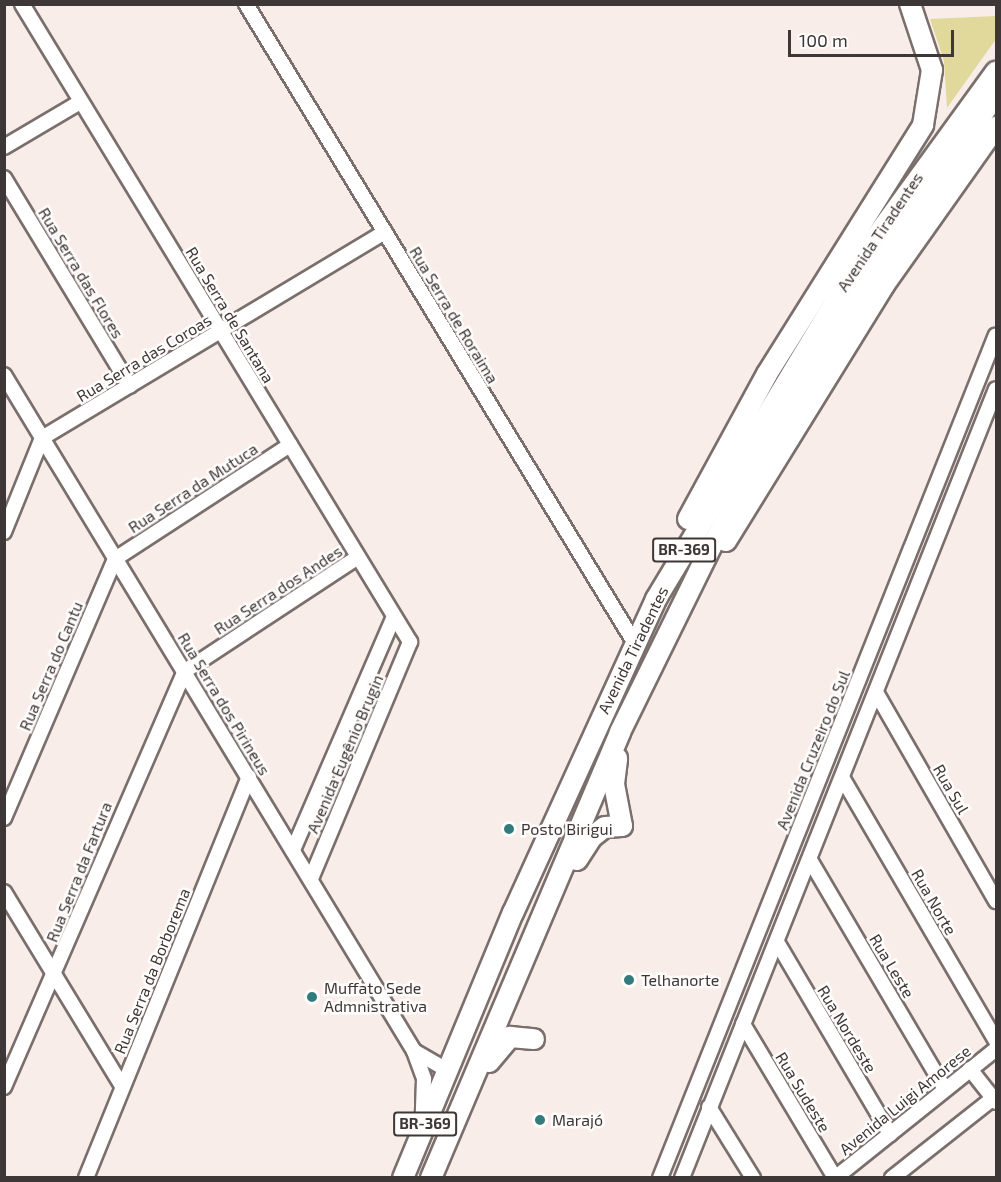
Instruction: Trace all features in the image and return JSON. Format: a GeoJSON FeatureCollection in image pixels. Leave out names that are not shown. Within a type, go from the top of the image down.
{"type":"FeatureCollection","features":[{"type":"Feature","properties":{"kind":"highway"},"geometry":{"type":"LineString","coordinates":[[656,599],[720,454],[923,125],[932,70],[909,4]]}},
{"type":"Feature","properties":{"kind":"highway","name":"Avenida Tiradentes"},"geometry":{"type":"LineString","coordinates":[[403,1178],[447,1070],[634,642],[656,599],[865,252],[996,72]]}},
{"type":"Feature","properties":{"kind":"highway","name":"Avenida Tiradentes"},"geometry":{"type":"LineString","coordinates":[[431,1178],[620,732],[681,604],[853,300],[930,183],[996,95]]}},
{"type":"Feature","properties":{"kind":"highway"},"geometry":{"type":"LineString","coordinates":[[681,604],[742,519],[890,276],[996,127]]}},
{"type":"Feature","properties":{"kind":"highway"},"geometry":{"type":"LineString","coordinates":[[541,918],[592,837],[605,827],[622,826],[614,784],[620,732]]}},
{"type":"Feature","properties":{"kind":"highway"},"geometry":{"type":"LineString","coordinates":[[460,1107],[503,1041],[523,1035],[534,1039]]}},
{"type":"Feature","properties":{"kind":"highway"},"geometry":{"type":"LineString","coordinates":[[425,1178],[456,1093],[447,1070]]}},
{"type":"Feature","properties":{"kind":"street","name":"Rua Serra de Santana"},"geometry":{"type":"LineString","coordinates":[[22,4],[410,642]]}},
{"type":"Feature","properties":{"kind":"street","name":"Rua Serra de Roraima"},"geometry":{"type":"LineString","coordinates":[[246,4],[634,642]]}},
{"type":"Feature","properties":{"kind":"street"},"geometry":{"type":"LineString","coordinates":[[4,147],[80,102]]}},
{"type":"Feature","properties":{"kind":"street","name":"Rua Serra das Flores"},"geometry":{"type":"LineString","coordinates":[[4,178],[130,386]]}},
{"type":"Feature","properties":{"kind":"street","name":"Rua Serra das Coroas"},"geometry":{"type":"LineString","coordinates":[[42,438],[385,232]]}},
{"type":"Feature","properties":{"kind":"street","name":"Avenida Cruzeiro do Sul"},"geometry":{"type":"LineString","coordinates":[[660,1178],[996,335]]}},
{"type":"Feature","properties":{"kind":"street","name":"Rua Serra dos Pirineus"},"geometry":{"type":"LineString","coordinates":[[4,375],[414,1051]]}},
{"type":"Feature","properties":{"kind":"street"},"geometry":{"type":"LineString","coordinates":[[682,1178],[877,694],[996,389]]}},
{"type":"Feature","properties":{"kind":"street"},"geometry":{"type":"LineString","coordinates":[[4,532],[42,438]]}},
{"type":"Feature","properties":{"kind":"street","name":"Rua Serra da Mutuca"},"geometry":{"type":"LineString","coordinates":[[115,559],[290,445]]}},
{"type":"Feature","properties":{"kind":"street","name":"Rua Serra dos Andes"},"geometry":{"type":"LineString","coordinates":[[185,671],[358,557]]}},
{"type":"Feature","properties":{"kind":"street","name":"Rua Serra do Cantu"},"geometry":{"type":"LineString","coordinates":[[4,818],[115,559]]}},
{"type":"Feature","properties":{"kind":"street","name":"Avenida Eugênio Brugin"},"geometry":{"type":"LineString","coordinates":[[293,850],[394,617]]}},
{"type":"Feature","properties":{"kind":"street","name":"Avenida Eugênio Brugin"},"geometry":{"type":"LineString","coordinates":[[311,879],[410,642]]}},
{"type":"Feature","properties":{"kind":"street","name":"Rua Serra da Fartura"},"geometry":{"type":"LineString","coordinates":[[4,1087],[55,975],[169,699],[185,671]]}},
{"type":"Feature","properties":{"kind":"street","name":"Rua Sul"},"geometry":{"type":"LineString","coordinates":[[877,694],[996,901]]}},
{"type":"Feature","properties":{"kind":"street","name":"Rua Serra da Borborema"},"geometry":{"type":"LineString","coordinates":[[86,1178],[249,777]]}},
{"type":"Feature","properties":{"kind":"street","name":"Rua Norte"},"geometry":{"type":"LineString","coordinates":[[843,779],[996,1041]]}},
{"type":"Feature","properties":{"kind":"street","name":"Rua Leste"},"geometry":{"type":"LineString","coordinates":[[810,860],[945,1089]]}},
{"type":"Feature","properties":{"kind":"street"},"geometry":{"type":"LineString","coordinates":[[4,892],[122,1086]]}},
{"type":"Feature","properties":{"kind":"street","name":"Rua Nordeste"},"geometry":{"type":"LineString","coordinates":[[777,942],[890,1134]]}},
{"type":"Feature","properties":{"kind":"street","name":"Rua Sudeste"},"geometry":{"type":"LineString","coordinates":[[743,1024],[835,1178]]}},
{"type":"Feature","properties":{"kind":"street","name":"Avenida Luigi Amorese"},"geometry":{"type":"LineString","coordinates":[[835,1178],[996,1049]]}},
{"type":"Feature","properties":{"kind":"street"},"geometry":{"type":"LineString","coordinates":[[414,1051],[447,1070]]}},
{"type":"Feature","properties":{"kind":"street"},"geometry":{"type":"LineString","coordinates":[[411,1158],[426,1092],[414,1051]]}},
{"type":"Feature","properties":{"kind":"street"},"geometry":{"type":"LineString","coordinates":[[892,1178],[996,1098],[970,1069]]}},
{"type":"Feature","properties":{"kind":"street"},"geometry":{"type":"LineString","coordinates":[[709,1107],[753,1178]]}},
{"type":"Feature","properties":{"kind":"shaded area"},"geometry":{"type":"Polygon","coordinates":[[[996,16],[996,39],[947,108],[944,61],[930,19],[996,16]]]}},
{"type":"Feature","properties":{"kind":"place","name":"Posto Birigui"},"geometry":{"type":"Point","coordinates":[509,829]}},
{"type":"Feature","properties":{"kind":"place","name":"Telhanorte"},"geometry":{"type":"Point","coordinates":[629,980]}},
{"type":"Feature","properties":{"kind":"place","name":"Muffato Sede Admnistrativa"},"geometry":{"type":"Point","coordinates":[312,997]}},
{"type":"Feature","properties":{"kind":"place","name":"Marajó"},"geometry":{"type":"Point","coordinates":[540,1120]}}]}
